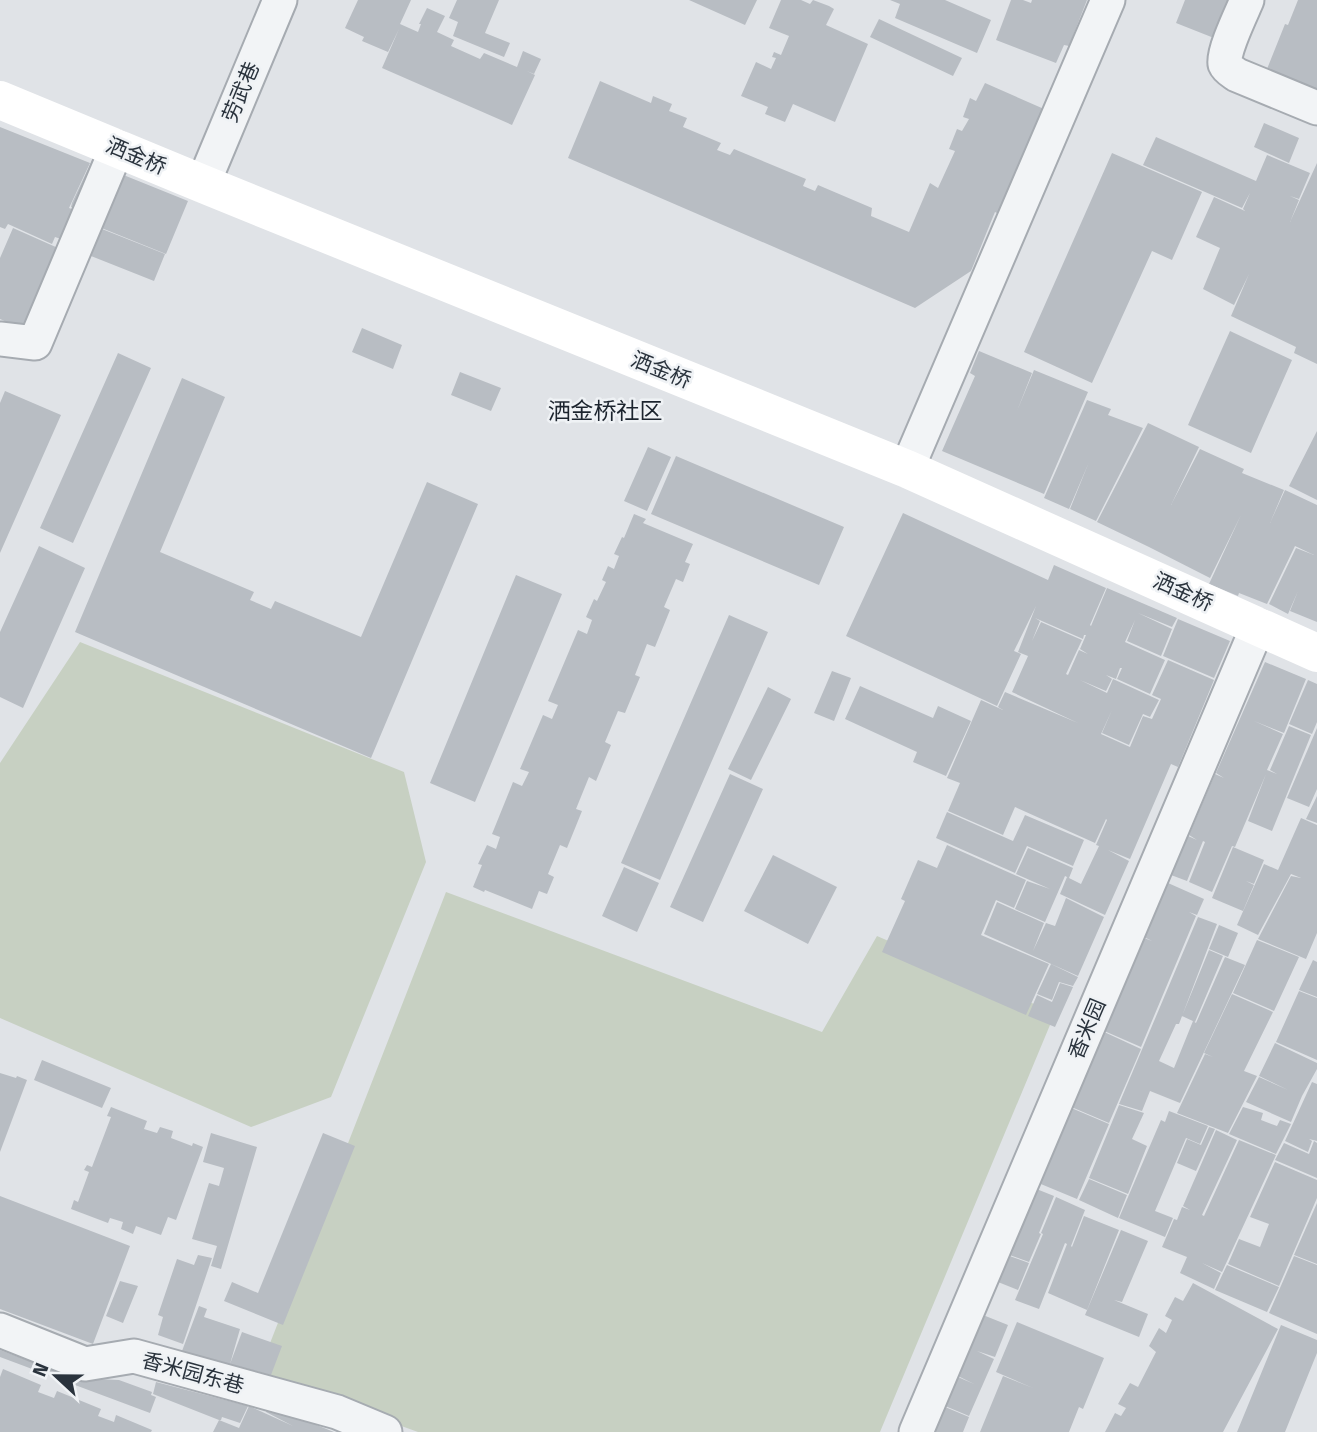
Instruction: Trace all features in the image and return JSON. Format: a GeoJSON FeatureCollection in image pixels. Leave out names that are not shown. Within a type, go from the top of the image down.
{"type":"FeatureCollection","features":[{"type":"Feature","properties":{"kind":"street","name":"劳武巷"},"geometry":{"type":"LineString","coordinates":[[203,184],[280,0]]}},
{"type":"Feature","properties":{"kind":"street"},"geometry":{"type":"LineString","coordinates":[[907,469],[1108,0]]}},
{"type":"Feature","properties":{"kind":"street"},"geometry":{"type":"LineString","coordinates":[[1247,0],[1227,49],[1225,64],[1237,75],[1317,108]]}},
{"type":"Feature","properties":{"kind":"street","name":"洒金桥"},"geometry":{"type":"LineString","coordinates":[[0,100],[907,469],[1317,653]]}},
{"type":"Feature","properties":{"kind":"street"},"geometry":{"type":"LineString","coordinates":[[0,339],[35,343],[117,148]]}},
{"type":"Feature","properties":{"kind":"street","name":"香米园"},"geometry":{"type":"LineString","coordinates":[[916,1432],[1258,626]]}},
{"type":"Feature","properties":{"kind":"street","name":"香米园东巷"},"geometry":{"type":"LineString","coordinates":[[0,1330],[85,1364],[135,1356],[337,1412],[385,1432]]}},
{"type":"Feature","properties":{"kind":"green space"},"geometry":{"type":"Polygon","coordinates":[[[80,642],[404,772],[426,862],[331,1097],[251,1127],[0,1018],[0,763],[80,642]]]}},
{"type":"Feature","properties":{"kind":"green space"},"geometry":{"type":"Polygon","coordinates":[[[446,892],[822,1032],[877,936],[1055,1013],[880,1432],[418,1432],[258,1374],[446,892]]]}},
{"type":"Feature","properties":{"kind":"building"},"geometry":{"type":"Polygon","coordinates":[[[358,0],[411,0],[400,24],[418,32],[427,8],[445,16],[437,32],[454,40],[451,46],[480,59],[484,53],[517,67],[523,51],[541,59],[534,74],[527,71],[535,75],[512,125],[382,68],[399,29],[388,52],[362,41],[364,37],[345,28],[358,0]]]}},
{"type":"Feature","properties":{"kind":"building"},"geometry":{"type":"Polygon","coordinates":[[[457,0],[499,0],[485,33],[510,43],[504,57],[453,36],[458,22],[449,18],[457,0]]]}},
{"type":"Feature","properties":{"kind":"building"},"geometry":{"type":"Polygon","coordinates":[[[689,0],[757,0],[745,25],[689,0]]]}},
{"type":"Feature","properties":{"kind":"building"},"geometry":{"type":"Polygon","coordinates":[[[781,0],[801,0],[810,4],[813,0],[829,6],[834,9],[826,25],[868,44],[835,122],[793,104],[785,122],[765,114],[768,107],[741,96],[756,62],[771,69],[776,58],[772,57],[774,52],[781,55],[789,36],[769,28],[781,0]]]}},
{"type":"Feature","properties":{"kind":"building"},"geometry":{"type":"Polygon","coordinates":[[[890,0],[945,0],[991,20],[977,53],[895,18],[900,4],[890,0]]]}},
{"type":"Feature","properties":{"kind":"building"},"geometry":{"type":"Polygon","coordinates":[[[1011,0],[1031,3],[1032,0],[1087,0],[1069,46],[1064,45],[1056,63],[996,40],[1011,0]]]}},
{"type":"Feature","properties":{"kind":"building"},"geometry":{"type":"Polygon","coordinates":[[[1185,0],[1235,0],[1219,40],[1176,23],[1185,0]]]}},
{"type":"Feature","properties":{"kind":"building"},"geometry":{"type":"Polygon","coordinates":[[[1298,0],[1317,0],[1317,89],[1267,69],[1298,0]]]}},
{"type":"Feature","properties":{"kind":"building"},"geometry":{"type":"Polygon","coordinates":[[[879,19],[962,58],[953,76],[870,37],[879,19]]]}},
{"type":"Feature","properties":{"kind":"building"},"geometry":{"type":"Polygon","coordinates":[[[600,81],[651,103],[653,96],[672,104],[669,111],[687,118],[683,127],[721,143],[717,150],[730,155],[734,149],[806,179],[803,186],[815,191],[818,185],[872,208],[871,216],[909,232],[930,183],[938,188],[955,151],[949,149],[957,129],[962,131],[969,119],[963,117],[970,98],[976,101],[985,83],[1044,109],[999,214],[995,212],[971,271],[915,308],[568,158],[600,81]]]}},
{"type":"Feature","properties":{"kind":"building"},"geometry":{"type":"Polygon","coordinates":[[[1264,123],[1299,138],[1289,163],[1254,147],[1264,123]]]}},
{"type":"Feature","properties":{"kind":"building"},"geometry":{"type":"Polygon","coordinates":[[[0,127],[90,163],[69,208],[78,211],[64,240],[55,237],[52,244],[8,224],[5,229],[0,227],[0,127]]]}},
{"type":"Feature","properties":{"kind":"building"},"geometry":{"type":"Polygon","coordinates":[[[1156,137],[1256,181],[1267,155],[1310,173],[1299,199],[1290,196],[1299,200],[1290,222],[1317,163],[1317,364],[1294,353],[1296,347],[1231,316],[1249,274],[1234,305],[1203,289],[1220,248],[1196,237],[1214,197],[1245,211],[1243,209],[1250,193],[1242,208],[1143,165],[1156,137]]]}},
{"type":"Feature","properties":{"kind":"building"},"geometry":{"type":"Polygon","coordinates":[[[1112,153],[1202,192],[1172,260],[1152,251],[1092,383],[1024,352],[1112,153]]]}},
{"type":"Feature","properties":{"kind":"building"},"geometry":{"type":"Polygon","coordinates":[[[94,156],[121,174],[188,201],[166,254],[99,227],[71,207],[94,156]]]}},
{"type":"Feature","properties":{"kind":"building"},"geometry":{"type":"Polygon","coordinates":[[[13,228],[58,248],[36,296],[39,297],[25,330],[0,319],[0,258],[13,228]]]}},
{"type":"Feature","properties":{"kind":"building"},"geometry":{"type":"Polygon","coordinates":[[[102,229],[165,254],[154,281],[91,256],[102,229]]]}},
{"type":"Feature","properties":{"kind":"building"},"geometry":{"type":"Polygon","coordinates":[[[362,328],[402,345],[393,369],[352,352],[362,328]]]}},
{"type":"Feature","properties":{"kind":"building"},"geometry":{"type":"Polygon","coordinates":[[[1230,331],[1292,360],[1251,453],[1188,425],[1230,331]]]}},
{"type":"Feature","properties":{"kind":"building"},"geometry":{"type":"Polygon","coordinates":[[[979,351],[1032,373],[1017,411],[1034,370],[1088,392],[1044,494],[942,451],[975,376],[970,373],[979,351]]]}},
{"type":"Feature","properties":{"kind":"building"},"geometry":{"type":"Polygon","coordinates":[[[118,353],[151,368],[73,543],[40,528],[118,353]]]}},
{"type":"Feature","properties":{"kind":"building"},"geometry":{"type":"Polygon","coordinates":[[[460,372],[501,388],[491,411],[451,395],[460,372]]]}},
{"type":"Feature","properties":{"kind":"building"},"geometry":{"type":"Polygon","coordinates":[[[182,378],[225,397],[160,552],[254,592],[250,600],[271,609],[275,601],[361,637],[427,482],[478,504],[371,758],[75,632],[182,378]]]}},
{"type":"Feature","properties":{"kind":"building"},"geometry":{"type":"Polygon","coordinates":[[[5,391],[61,415],[0,553],[0,403],[5,391]]]}},
{"type":"Feature","properties":{"kind":"building"},"geometry":{"type":"Polygon","coordinates":[[[1087,400],[1111,409],[1108,415],[1143,428],[1096,521],[1070,509],[1089,462],[1069,509],[1044,498],[1087,400]]]}},
{"type":"Feature","properties":{"kind":"building"},"geometry":{"type":"Polygon","coordinates":[[[1148,423],[1199,447],[1171,505],[1200,449],[1244,469],[1242,473],[1284,490],[1270,523],[1285,490],[1317,505],[1317,622],[1290,611],[1298,591],[1288,614],[1269,604],[1296,548],[1314,555],[1295,546],[1267,604],[1209,584],[1241,515],[1210,578],[1097,522],[1148,423]]]}},
{"type":"Feature","properties":{"kind":"building"},"geometry":{"type":"Polygon","coordinates":[[[1317,431],[1317,500],[1289,486],[1317,431]]]}},
{"type":"Feature","properties":{"kind":"building"},"geometry":{"type":"Polygon","coordinates":[[[648,447],[671,457],[647,511],[624,501],[648,447]]]}},
{"type":"Feature","properties":{"kind":"building"},"geometry":{"type":"Polygon","coordinates":[[[676,456],[844,527],[819,585],[651,514],[676,456]]]}},
{"type":"Feature","properties":{"kind":"building"},"geometry":{"type":"Polygon","coordinates":[[[903,513],[1048,580],[1054,565],[1106,588],[1091,626],[1107,588],[1177,618],[1172,627],[1138,613],[1172,629],[1161,656],[1127,641],[1135,620],[1125,642],[1165,660],[1150,694],[1117,679],[1122,668],[1116,679],[1106,675],[1112,679],[1106,691],[1080,680],[1107,693],[1113,679],[1159,700],[1150,717],[1143,714],[1129,745],[1102,733],[1112,710],[1101,734],[1130,747],[1143,716],[1152,719],[1161,699],[1152,695],[1168,660],[1214,680],[1178,767],[1171,764],[1130,859],[1108,850],[1129,861],[1105,915],[1060,894],[1067,877],[1081,884],[1099,846],[1096,845],[1106,819],[1095,843],[1015,807],[1003,835],[948,811],[960,783],[947,778],[981,700],[1003,710],[998,707],[1005,692],[1078,723],[1012,692],[1028,656],[1018,652],[1036,606],[1014,651],[1021,654],[997,706],[846,636],[903,513]],[[1035,618],[1040,621],[1032,641],[1041,622],[1082,640],[1066,674],[1068,675],[1079,650],[1088,654],[1080,649],[1086,635],[1083,639],[1035,618]]]}},
{"type":"Feature","properties":{"kind":"building"},"geometry":{"type":"Polygon","coordinates":[[[634,514],[646,519],[643,523],[693,544],[685,562],[690,564],[683,582],[676,579],[664,607],[670,610],[655,647],[647,644],[635,675],[640,677],[625,713],[618,711],[605,742],[611,745],[596,781],[589,777],[576,809],[582,811],[567,848],[560,845],[548,874],[554,877],[547,894],[539,891],[532,909],[473,887],[482,865],[478,864],[487,845],[496,849],[500,837],[492,834],[513,782],[522,786],[529,772],[520,769],[543,715],[552,719],[558,705],[548,701],[578,630],[587,634],[592,620],[586,617],[606,582],[602,580],[608,566],[614,569],[619,556],[614,554],[634,514]]]}},
{"type":"Feature","properties":{"kind":"building"},"geometry":{"type":"Polygon","coordinates":[[[39,546],[85,568],[23,708],[0,697],[0,632],[39,546]]]}},
{"type":"Feature","properties":{"kind":"building"},"geometry":{"type":"Polygon","coordinates":[[[516,575],[562,594],[475,802],[430,783],[516,575]]]}},
{"type":"Feature","properties":{"kind":"building"},"geometry":{"type":"Polygon","coordinates":[[[729,615],[768,632],[660,880],[621,863],[729,615]]]}},
{"type":"Feature","properties":{"kind":"building"},"geometry":{"type":"Polygon","coordinates":[[[1178,619],[1230,641],[1214,678],[1163,656],[1178,619]]]}},
{"type":"Feature","properties":{"kind":"building"},"geometry":{"type":"Polygon","coordinates":[[[1265,662],[1306,679],[1284,733],[1254,721],[1283,734],[1267,770],[1277,774],[1270,770],[1289,726],[1311,735],[1272,831],[1248,821],[1266,774],[1235,847],[1232,846],[1212,892],[1189,882],[1205,842],[1203,841],[1187,881],[1171,875],[1188,836],[1197,840],[1189,835],[1215,774],[1224,778],[1216,773],[1265,662]]]}},
{"type":"Feature","properties":{"kind":"building"},"geometry":{"type":"Polygon","coordinates":[[[832,671],[851,678],[834,721],[814,713],[832,671]]]}},
{"type":"Feature","properties":{"kind":"building"},"geometry":{"type":"Polygon","coordinates":[[[1308,680],[1317,684],[1317,722],[1312,734],[1289,724],[1308,680]]]}},
{"type":"Feature","properties":{"kind":"building"},"geometry":{"type":"Polygon","coordinates":[[[860,686],[933,718],[938,706],[971,721],[946,776],[913,762],[917,752],[845,719],[860,686]]]}},
{"type":"Feature","properties":{"kind":"building"},"geometry":{"type":"Polygon","coordinates":[[[768,687],[791,699],[751,780],[728,769],[768,687]]]}},
{"type":"Feature","properties":{"kind":"building"},"geometry":{"type":"Polygon","coordinates":[[[1317,728],[1317,789],[1309,807],[1287,798],[1317,728]]]}},
{"type":"Feature","properties":{"kind":"building"},"geometry":{"type":"Polygon","coordinates":[[[730,774],[763,789],[703,922],[670,907],[730,774]]]}},
{"type":"Feature","properties":{"kind":"building"},"geometry":{"type":"Polygon","coordinates":[[[1317,796],[1317,823],[1306,819],[1317,796]]]}},
{"type":"Feature","properties":{"kind":"building"},"geometry":{"type":"Polygon","coordinates":[[[947,812],[1013,841],[1025,815],[1084,840],[1073,866],[1027,846],[1015,873],[936,838],[947,812]]]}},
{"type":"Feature","properties":{"kind":"building"},"geometry":{"type":"Polygon","coordinates":[[[1301,818],[1317,825],[1317,933],[1306,959],[1258,939],[1291,876],[1301,878],[1291,874],[1258,935],[1237,925],[1264,864],[1278,870],[1301,818]]]}},
{"type":"Feature","properties":{"kind":"building"},"geometry":{"type":"Polygon","coordinates":[[[947,845],[1026,880],[1014,908],[996,900],[981,935],[1049,964],[1026,1015],[882,952],[905,901],[901,899],[918,860],[937,868],[947,845]]]}},
{"type":"Feature","properties":{"kind":"building"},"geometry":{"type":"Polygon","coordinates":[[[1233,847],[1264,860],[1254,884],[1246,881],[1254,885],[1243,911],[1212,898],[1233,847]]]}},
{"type":"Feature","properties":{"kind":"building"},"geometry":{"type":"Polygon","coordinates":[[[1028,848],[1073,868],[1069,878],[1065,876],[1045,922],[1015,909],[1027,881],[1050,889],[1016,874],[1028,848]]]}},
{"type":"Feature","properties":{"kind":"building"},"geometry":{"type":"Polygon","coordinates":[[[773,855],[837,887],[808,944],[744,911],[773,855]]]}},
{"type":"Feature","properties":{"kind":"building"},"geometry":{"type":"Polygon","coordinates":[[[624,867],[659,883],[637,932],[602,916],[624,867]]]}},
{"type":"Feature","properties":{"kind":"building"},"geometry":{"type":"Polygon","coordinates":[[[1168,883],[1204,899],[1197,915],[1189,912],[1196,916],[1141,1047],[1102,1030],[1144,938],[1152,941],[1144,937],[1168,883]]]}},
{"type":"Feature","properties":{"kind":"building"},"geometry":{"type":"Polygon","coordinates":[[[1066,898],[1104,917],[1078,976],[984,934],[997,902],[1044,923],[1033,951],[1046,923],[1055,926],[1066,898]]]}},
{"type":"Feature","properties":{"kind":"building"},"geometry":{"type":"Polygon","coordinates":[[[1198,917],[1217,924],[1179,1024],[1176,1024],[1159,1061],[1174,1068],[1193,1021],[1196,1023],[1225,957],[1245,965],[1180,1103],[1150,1091],[1142,1111],[1119,1104],[1198,917]]]}},
{"type":"Feature","properties":{"kind":"building"},"geometry":{"type":"Polygon","coordinates":[[[1219,925],[1238,933],[1228,957],[1209,949],[1219,925]]]}},
{"type":"Feature","properties":{"kind":"building"},"geometry":{"type":"Polygon","coordinates":[[[1257,940],[1299,957],[1274,1011],[1233,993],[1257,940]]]}},
{"type":"Feature","properties":{"kind":"building"},"geometry":{"type":"Polygon","coordinates":[[[1209,950],[1223,956],[1195,1022],[1182,1016],[1209,950]]]}},
{"type":"Feature","properties":{"kind":"building"},"geometry":{"type":"Polygon","coordinates":[[[1313,960],[1317,962],[1317,997],[1299,990],[1313,960]]]}},
{"type":"Feature","properties":{"kind":"building"},"geometry":{"type":"Polygon","coordinates":[[[1051,964],[1078,977],[1073,986],[1059,982],[1052,1000],[1037,994],[1051,964]]]}},
{"type":"Feature","properties":{"kind":"building"},"geometry":{"type":"Polygon","coordinates":[[[1060,983],[1073,987],[1055,1027],[1028,1016],[1037,995],[1052,1002],[1060,983]]]}},
{"type":"Feature","properties":{"kind":"building"},"geometry":{"type":"Polygon","coordinates":[[[1299,991],[1317,998],[1317,1060],[1276,1042],[1299,991]]]}},
{"type":"Feature","properties":{"kind":"building"},"geometry":{"type":"Polygon","coordinates":[[[1232,994],[1273,1012],[1244,1071],[1257,1076],[1228,1133],[1177,1113],[1205,1054],[1213,1057],[1204,1053],[1232,994]]]}},
{"type":"Feature","properties":{"kind":"building"},"geometry":{"type":"Polygon","coordinates":[[[1102,1031],[1141,1049],[1109,1123],[1069,1106],[1102,1031]]]}},
{"type":"Feature","properties":{"kind":"building"},"geometry":{"type":"Polygon","coordinates":[[[1275,1043],[1317,1063],[1317,1069],[1291,1122],[1246,1102],[1259,1077],[1288,1090],[1259,1076],[1275,1043]]]}},
{"type":"Feature","properties":{"kind":"building"},"geometry":{"type":"Polygon","coordinates":[[[42,1060],[111,1088],[102,1108],[34,1080],[42,1060]]]}},
{"type":"Feature","properties":{"kind":"building"},"geometry":{"type":"Polygon","coordinates":[[[0,1073],[27,1080],[0,1152],[0,1073]]]}},
{"type":"Feature","properties":{"kind":"building"},"geometry":{"type":"Polygon","coordinates":[[[1312,1082],[1317,1084],[1317,1141],[1309,1139],[1312,1141],[1308,1152],[1285,1141],[1312,1082]]]}},
{"type":"Feature","properties":{"kind":"building"},"geometry":{"type":"Polygon","coordinates":[[[1119,1105],[1144,1113],[1132,1139],[1147,1146],[1128,1194],[1089,1178],[1119,1105]]]}},
{"type":"Feature","properties":{"kind":"building"},"geometry":{"type":"Polygon","coordinates":[[[111,1107],[147,1121],[144,1129],[157,1133],[160,1127],[173,1131],[171,1138],[203,1147],[176,1220],[168,1217],[161,1235],[136,1226],[133,1234],[121,1229],[123,1222],[110,1218],[108,1223],[71,1209],[74,1200],[78,1202],[89,1172],[84,1170],[87,1165],[92,1167],[111,1117],[107,1116],[111,1107]]]}},
{"type":"Feature","properties":{"kind":"building"},"geometry":{"type":"Polygon","coordinates":[[[1069,1107],[1109,1124],[1077,1199],[1036,1182],[1069,1107]]]}},
{"type":"Feature","properties":{"kind":"building"},"geometry":{"type":"Polygon","coordinates":[[[1243,1107],[1263,1113],[1261,1120],[1277,1126],[1280,1120],[1291,1124],[1276,1154],[1229,1134],[1243,1107]]]}},
{"type":"Feature","properties":{"kind":"building"},"geometry":{"type":"Polygon","coordinates":[[[1169,1111],[1208,1126],[1200,1144],[1186,1138],[1155,1211],[1173,1218],[1165,1237],[1119,1218],[1161,1120],[1165,1122],[1169,1111]]]}},
{"type":"Feature","properties":{"kind":"building"},"geometry":{"type":"Polygon","coordinates":[[[1209,1127],[1215,1129],[1196,1171],[1177,1163],[1187,1139],[1201,1145],[1209,1127]]]}},
{"type":"Feature","properties":{"kind":"building"},"geometry":{"type":"Polygon","coordinates":[[[1216,1130],[1237,1140],[1202,1215],[1204,1216],[1239,1140],[1276,1155],[1222,1272],[1202,1263],[1221,1273],[1214,1289],[1180,1273],[1187,1257],[1162,1247],[1182,1207],[1190,1210],[1183,1206],[1216,1130]]]}},
{"type":"Feature","properties":{"kind":"building"},"geometry":{"type":"Polygon","coordinates":[[[211,1133],[257,1147],[221,1269],[211,1266],[217,1246],[192,1239],[209,1183],[219,1186],[224,1168],[203,1162],[211,1133]]]}},
{"type":"Feature","properties":{"kind":"building"},"geometry":{"type":"Polygon","coordinates":[[[323,1133],[355,1146],[283,1325],[224,1301],[232,1282],[258,1293],[323,1133]]]}},
{"type":"Feature","properties":{"kind":"building"},"geometry":{"type":"Polygon","coordinates":[[[1314,1141],[1317,1143],[1317,1178],[1275,1160],[1284,1143],[1309,1154],[1314,1141]]]}},
{"type":"Feature","properties":{"kind":"building"},"geometry":{"type":"Polygon","coordinates":[[[1275,1162],[1317,1180],[1317,1198],[1279,1286],[1228,1264],[1239,1239],[1260,1247],[1269,1224],[1250,1217],[1275,1162]]]}},
{"type":"Feature","properties":{"kind":"building"},"geometry":{"type":"Polygon","coordinates":[[[1089,1179],[1127,1195],[1118,1218],[1079,1200],[1089,1179]]]}},
{"type":"Feature","properties":{"kind":"building"},"geometry":{"type":"Polygon","coordinates":[[[1034,1188],[1054,1196],[1029,1262],[1004,1253],[1034,1188]]]}},
{"type":"Feature","properties":{"kind":"building"},"geometry":{"type":"Polygon","coordinates":[[[0,1196],[130,1246],[93,1344],[0,1309],[0,1196]]]}},
{"type":"Feature","properties":{"kind":"building"},"geometry":{"type":"Polygon","coordinates":[[[1056,1197],[1085,1210],[1072,1247],[1084,1216],[1119,1230],[1087,1310],[1048,1293],[1067,1244],[1065,1243],[1039,1309],[1015,1300],[1056,1197]]]}},
{"type":"Feature","properties":{"kind":"building"},"geometry":{"type":"Polygon","coordinates":[[[1317,1203],[1317,1264],[1294,1255],[1317,1203]]]}},
{"type":"Feature","properties":{"kind":"building"},"geometry":{"type":"Polygon","coordinates":[[[1121,1230],[1148,1241],[1122,1302],[1114,1300],[1148,1314],[1139,1337],[1085,1315],[1121,1230]]]}},
{"type":"Feature","properties":{"kind":"building"},"geometry":{"type":"Polygon","coordinates":[[[1004,1254],[1029,1263],[1018,1290],[993,1280],[1004,1254]]]}},
{"type":"Feature","properties":{"kind":"building"},"geometry":{"type":"Polygon","coordinates":[[[198,1255],[212,1258],[183,1344],[158,1335],[163,1317],[158,1315],[177,1259],[194,1265],[198,1255]]]}},
{"type":"Feature","properties":{"kind":"building"},"geometry":{"type":"Polygon","coordinates":[[[1294,1256],[1317,1265],[1317,1334],[1269,1313],[1294,1256]]]}},
{"type":"Feature","properties":{"kind":"building"},"geometry":{"type":"Polygon","coordinates":[[[1227,1265],[1279,1287],[1267,1312],[1215,1290],[1227,1265]]]}},
{"type":"Feature","properties":{"kind":"building"},"geometry":{"type":"Polygon","coordinates":[[[120,1281],[138,1286],[123,1323],[106,1316],[120,1281]]]}},
{"type":"Feature","properties":{"kind":"building"},"geometry":{"type":"Polygon","coordinates":[[[1193,1283],[1278,1329],[1223,1432],[1105,1432],[1115,1413],[1121,1416],[1126,1408],[1118,1404],[1130,1383],[1138,1387],[1156,1352],[1149,1346],[1159,1328],[1166,1333],[1172,1320],[1165,1316],[1175,1297],[1183,1301],[1193,1283]]]}},
{"type":"Feature","properties":{"kind":"building"},"geometry":{"type":"Polygon","coordinates":[[[199,1306],[207,1309],[204,1317],[240,1329],[230,1364],[182,1351],[199,1306]]]}},
{"type":"Feature","properties":{"kind":"building"},"geometry":{"type":"Polygon","coordinates":[[[978,1313],[1008,1325],[995,1357],[977,1351],[994,1359],[969,1416],[938,1403],[951,1374],[974,1384],[952,1373],[978,1313]]]}},
{"type":"Feature","properties":{"kind":"building"},"geometry":{"type":"Polygon","coordinates":[[[1017,1322],[1104,1358],[1083,1409],[1079,1407],[1069,1432],[980,1432],[1003,1376],[1033,1388],[996,1372],[1017,1322]]]}},
{"type":"Feature","properties":{"kind":"building"},"geometry":{"type":"Polygon","coordinates":[[[1281,1325],[1317,1340],[1317,1353],[1285,1432],[1237,1432],[1281,1325]]]}},
{"type":"Feature","properties":{"kind":"building"},"geometry":{"type":"Polygon","coordinates":[[[242,1332],[282,1346],[271,1375],[230,1364],[242,1332]]]}},
{"type":"Feature","properties":{"kind":"building"},"geometry":{"type":"Polygon","coordinates":[[[0,1350],[74,1378],[119,1380],[152,1392],[151,1395],[156,1397],[150,1413],[0,1357],[0,1350]]]}},
{"type":"Feature","properties":{"kind":"building"},"geometry":{"type":"Polygon","coordinates":[[[3,1369],[41,1385],[38,1392],[54,1398],[57,1391],[101,1409],[98,1416],[114,1422],[116,1415],[152,1430],[0,1432],[0,1377],[3,1369]]]}},
{"type":"Feature","properties":{"kind":"building"},"geometry":{"type":"Polygon","coordinates":[[[156,1382],[248,1406],[240,1423],[222,1417],[219,1420],[153,1394],[156,1382]]]}},
{"type":"Feature","properties":{"kind":"building"},"geometry":{"type":"Polygon","coordinates":[[[938,1404],[969,1417],[963,1432],[925,1432],[938,1404]]]}},
{"type":"Feature","properties":{"kind":"building"},"geometry":{"type":"Polygon","coordinates":[[[249,1406],[293,1426],[266,1411],[304,1420],[334,1432],[213,1432],[219,1420],[239,1428],[249,1406]]]}},
{"type":"Feature","properties":{"kind":"district","name":"洒金桥社区"},"geometry":{"type":"Point","coordinates":[605,411]}}]}
